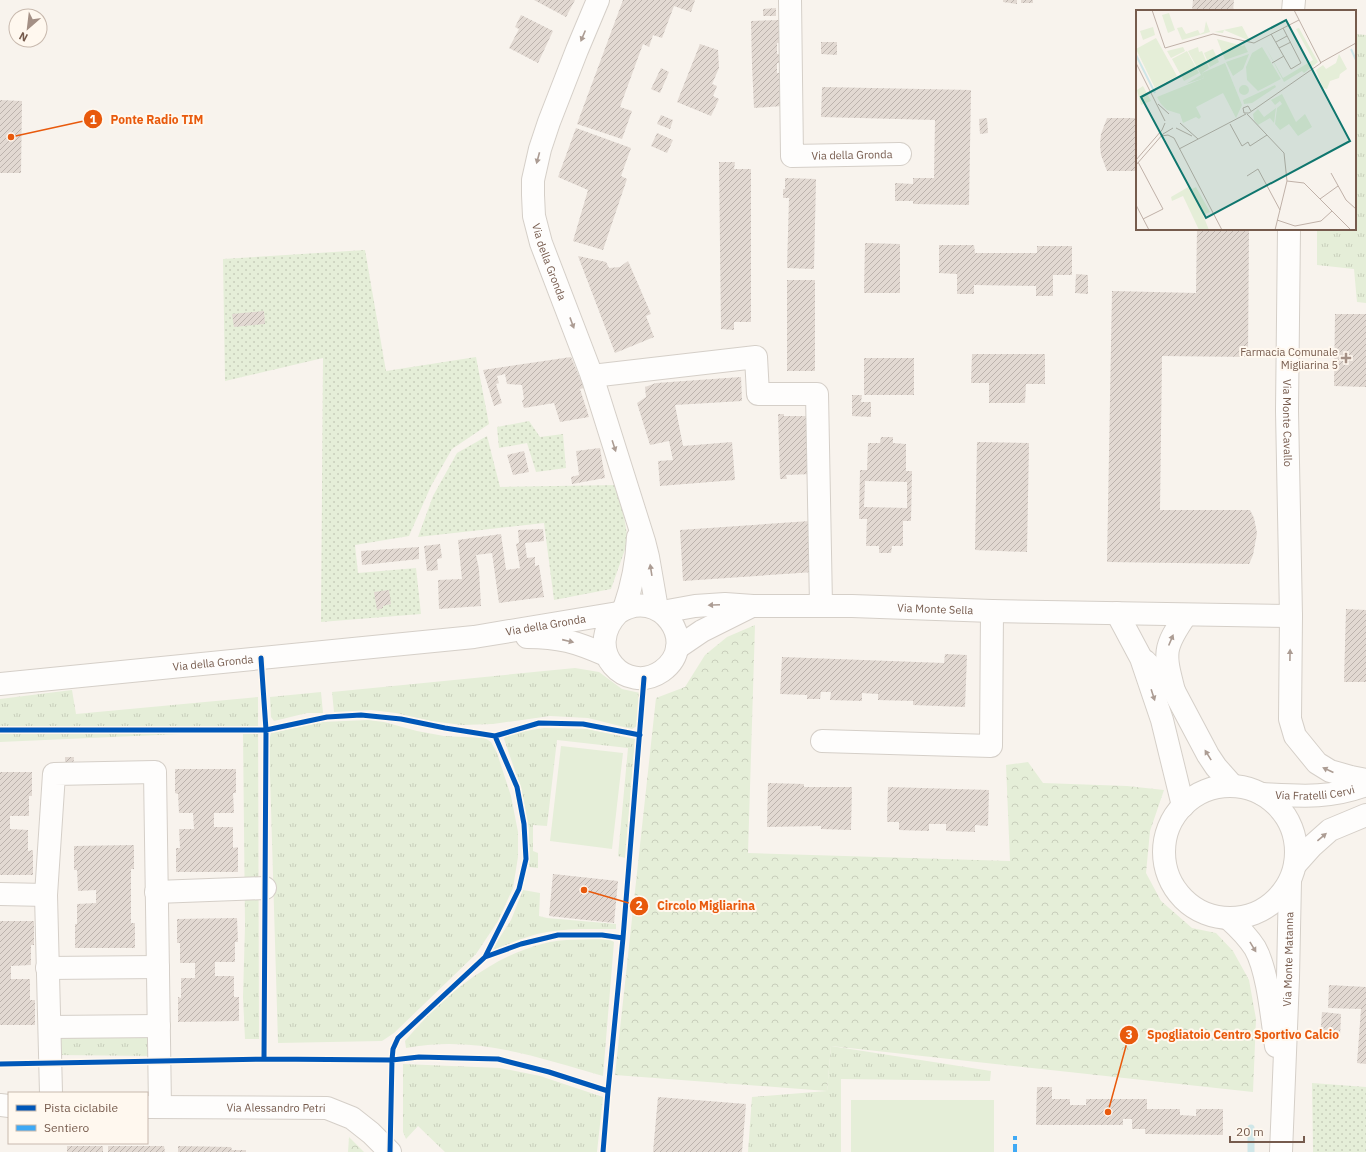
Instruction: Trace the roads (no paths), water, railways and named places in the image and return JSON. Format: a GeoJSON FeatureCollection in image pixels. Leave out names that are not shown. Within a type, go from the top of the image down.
{"type":"FeatureCollection","features":[{"type":"Feature","properties":{"kind":"street","name":"Via della Gronda"},"geometry":{"type":"LineString","coordinates":[[598,0],[549,122],[535,171],[533,195],[534,216],[541,243],[592,376],[648,557],[659,610]]}},
{"type":"Feature","properties":{"kind":"street","name":"Via della Gronda"},"geometry":{"type":"LineString","coordinates":[[790,0],[792,156],[900,154]]}},
{"type":"Feature","properties":{"kind":"street"},"geometry":{"type":"LineString","coordinates":[[1293,10],[1294,0]]}},
{"type":"Feature","properties":{"kind":"street","name":"Via Monte Cavallo"},"geometry":{"type":"LineString","coordinates":[[1289,230],[1287,411],[1291,616],[1290,719],[1295,736],[1309,755],[1323,768],[1341,775],[1366,780]]}},
{"type":"Feature","properties":{"kind":"street"},"geometry":{"type":"LineString","coordinates":[[592,376],[756,357],[758,394],[817,394],[821,605]]}},
{"type":"Feature","properties":{"kind":"street","name":"Via della Gronda"},"geometry":{"type":"LineString","coordinates":[[0,684],[474,637],[621,611],[630,592],[638,524]]}},
{"type":"Feature","properties":{"kind":"street"},"geometry":{"type":"LineString","coordinates":[[635,605],[646,605],[659,610],[669,619],[677,638],[677,648],[669,664],[662,671],[644,678],[628,676],[620,672],[606,655],[604,641],[610,620],[621,611],[635,605]]}},
{"type":"Feature","properties":{"kind":"street","name":"Via Monte Sella"},"geometry":{"type":"LineString","coordinates":[[659,610],[711,605],[821,605],[992,611],[1291,616]]}},
{"type":"Feature","properties":{"kind":"street","name":"Via Monte Sella"},"geometry":{"type":"LineString","coordinates":[[677,648],[702,631],[753,606]]}},
{"type":"Feature","properties":{"kind":"street"},"geometry":{"type":"LineString","coordinates":[[822,741],[991,746],[992,611]]}},
{"type":"Feature","properties":{"kind":"street"},"geometry":{"type":"LineString","coordinates":[[1117,613],[1141,658],[1162,720],[1183,806]]}},
{"type":"Feature","properties":{"kind":"street"},"geometry":{"type":"LineString","coordinates":[[1186,615],[1172,637],[1167,652],[1169,674],[1174,691],[1208,755],[1216,768],[1232,785]]}},
{"type":"Feature","properties":{"kind":"street","name":"Via della Gronda"},"geometry":{"type":"LineString","coordinates":[[474,637],[546,637],[562,639],[577,643],[606,655]]}},
{"type":"Feature","properties":{"kind":"street"},"geometry":{"type":"LineString","coordinates":[[1141,658],[1174,691]]}},
{"type":"Feature","properties":{"kind":"street"},"geometry":{"type":"LineString","coordinates":[[51,1092],[46,895],[54,774],[154,772],[159,1026],[153,1107]]}},
{"type":"Feature","properties":{"kind":"street"},"geometry":{"type":"LineString","coordinates":[[1293,873],[1297,847],[1289,821],[1275,804],[1262,794],[1243,787],[1232,785],[1215,787],[1190,799],[1170,824],[1165,845],[1165,856],[1169,875],[1179,894],[1196,908],[1218,917],[1228,918],[1250,914],[1262,909],[1278,896],[1312,846],[1330,830],[1366,815]]}},
{"type":"Feature","properties":{"kind":"street","name":"Via Fratelli Cervi"},"geometry":{"type":"LineString","coordinates":[[1262,794],[1317,796],[1344,792],[1366,785]]}},
{"type":"Feature","properties":{"kind":"street","name":"Via Monte Matanna"},"geometry":{"type":"LineString","coordinates":[[1281,1152],[1293,873]]}},
{"type":"Feature","properties":{"kind":"street"},"geometry":{"type":"LineString","coordinates":[[156,892],[265,888]]}},
{"type":"Feature","properties":{"kind":"street"},"geometry":{"type":"LineString","coordinates":[[0,894],[46,895]]}},
{"type":"Feature","properties":{"kind":"street","name":"Via Monte Matanna"},"geometry":{"type":"LineString","coordinates":[[1228,918],[1255,949],[1261,963],[1284,1086]]}},
{"type":"Feature","properties":{"kind":"street"},"geometry":{"type":"LineString","coordinates":[[47,968],[158,967]]}},
{"type":"Feature","properties":{"kind":"street"},"geometry":{"type":"LineString","coordinates":[[50,1027],[159,1026]]}},
{"type":"Feature","properties":{"kind":"street","name":"Via Alessandro Petri"},"geometry":{"type":"LineString","coordinates":[[153,1107],[327,1108],[352,1118],[371,1133],[390,1152]]}},
{"type":"Feature","properties":{"kind":"waterway"},"geometry":{"type":"LineString","coordinates":[[1251,1128],[1251,1152]]}},
{"type":"Feature","properties":{"kind":"place","name":"Ponte Radio TIM"},"geometry":{"type":"Point","coordinates":[11,137]}},
{"type":"Feature","properties":{"kind":"place","name":"Farmacia Comunale Migliarina 5"},"geometry":{"type":"Point","coordinates":[1346,358]}},
{"type":"Feature","properties":{"kind":"place","name":"Circolo Migliarina"},"geometry":{"type":"Point","coordinates":[584,890]}},
{"type":"Feature","properties":{"kind":"place","name":"Spogliatoio Centro Sportivo Calcio"},"geometry":{"type":"Point","coordinates":[1108,1112]}}]}
